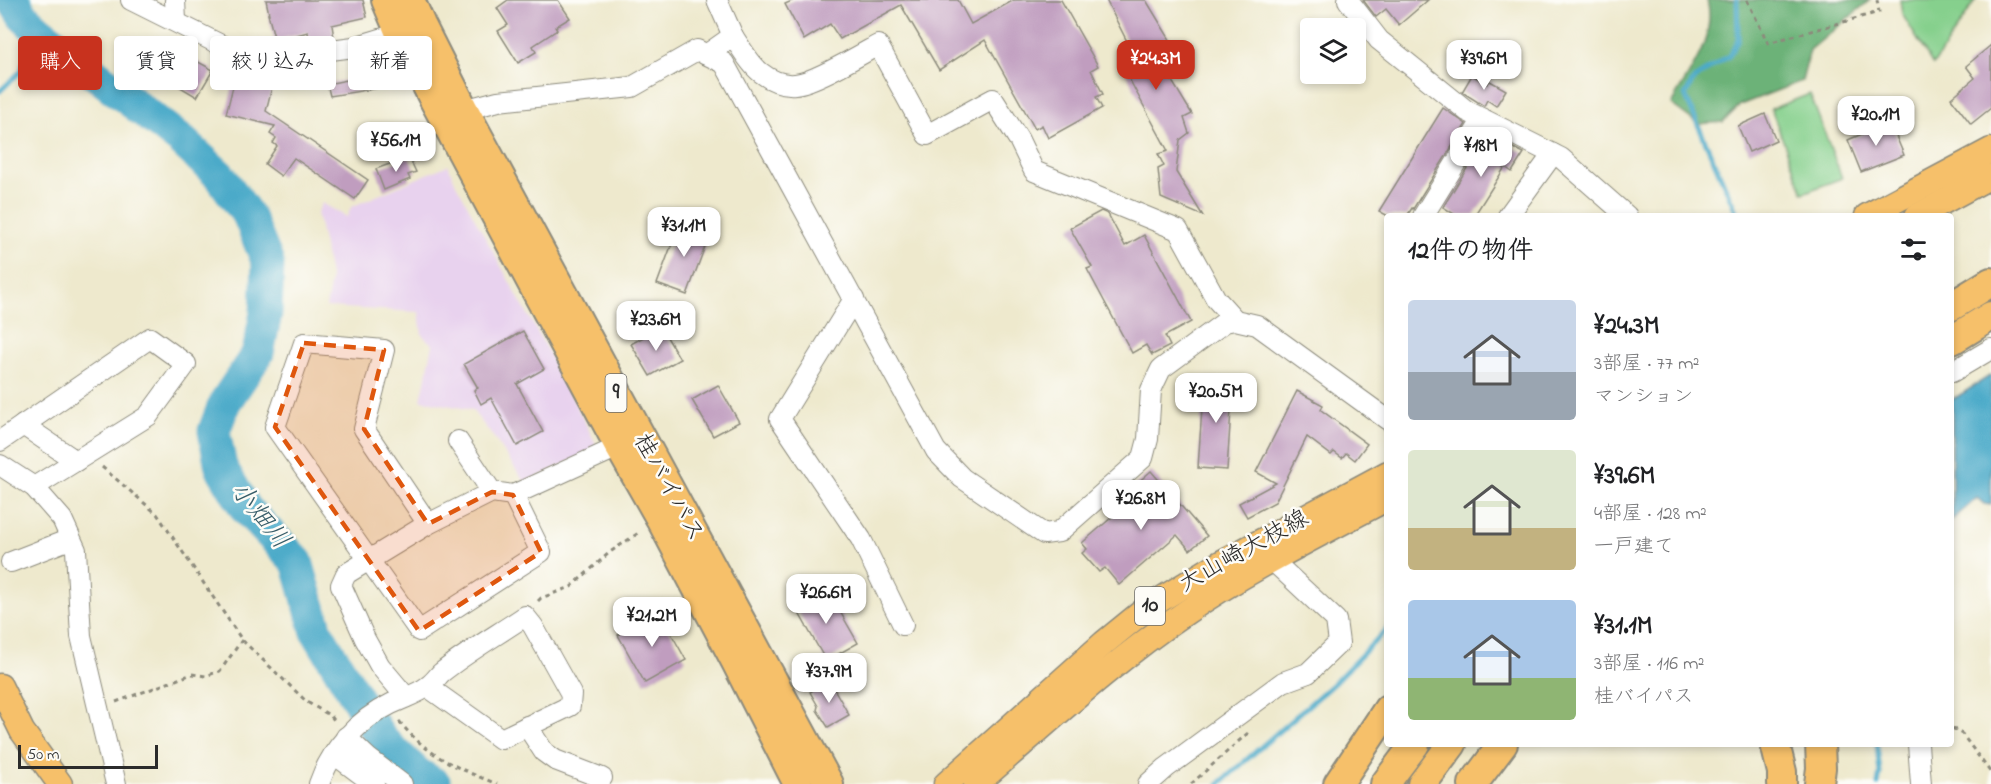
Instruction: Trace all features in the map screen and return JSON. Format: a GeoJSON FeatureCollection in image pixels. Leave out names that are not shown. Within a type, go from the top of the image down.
{"type":"FeatureCollection","features":[{"type":"Feature","properties":{"kind":"highway","name":"桂バイパス"},"geometry":{"type":"LineString","coordinates":[[386,0],[410,20],[455,114],[629,441],[829,784]]}},
{"type":"Feature","properties":{"kind":"highway"},"geometry":{"type":"LineString","coordinates":[[1954,305],[1991,282]]}},
{"type":"Feature","properties":{"kind":"highway"},"geometry":{"type":"LineString","coordinates":[[1954,339],[1991,316]]}},
{"type":"Feature","properties":{"kind":"highway","name":"桂バイパス"},"geometry":{"type":"LineString","coordinates":[[629,441],[660,518],[798,784]]}},
{"type":"Feature","properties":{"kind":"highway"},"geometry":{"type":"LineString","coordinates":[[1338,784],[1384,715]]}},
{"type":"Feature","properties":{"kind":"highway"},"geometry":{"type":"LineString","coordinates":[[1386,784],[1413,747]]}},
{"type":"Feature","properties":{"kind":"highway"},"geometry":{"type":"LineString","coordinates":[[1422,784],[1450,747]]}},
{"type":"Feature","properties":{"kind":"highway"},"geometry":{"type":"LineString","coordinates":[[1473,784],[1501,747]]}},
{"type":"Feature","properties":{"kind":"highway"},"geometry":{"type":"LineString","coordinates":[[1776,747],[1782,772],[1782,784]]}},
{"type":"Feature","properties":{"kind":"highway"},"geometry":{"type":"LineString","coordinates":[[1819,784],[1820,747]]}},
{"type":"Feature","properties":{"kind":"main road"},"geometry":{"type":"LineString","coordinates":[[1873,213],[1991,150]]}},
{"type":"Feature","properties":{"kind":"main road"},"geometry":{"type":"LineString","coordinates":[[1923,213],[1991,176]]}},
{"type":"Feature","properties":{"kind":"main road","name":"大山崎大枝線"},"geometry":{"type":"LineString","coordinates":[[946,784],[1104,643],[1147,608],[1217,565],[1384,475]]}},
{"type":"Feature","properties":{"kind":"main road","name":"大山崎大枝線"},"geometry":{"type":"LineString","coordinates":[[976,784],[1118,662],[1183,614],[1233,581],[1384,500]]}},
{"type":"Feature","properties":{"kind":"main road"},"geometry":{"type":"LineString","coordinates":[[0,686],[22,731],[60,784]]}},
{"type":"Feature","properties":{"kind":"street"},"geometry":{"type":"LineString","coordinates":[[131,0],[233,51],[292,55],[354,47],[410,20]]}},
{"type":"Feature","properties":{"kind":"street"},"geometry":{"type":"LineString","coordinates":[[175,0],[176,21]]}},
{"type":"Feature","properties":{"kind":"street"},"geometry":{"type":"LineString","coordinates":[[717,0],[733,36],[750,62],[770,79],[796,84],[836,67],[878,45],[927,135],[993,99],[1035,171],[1178,230],[1216,299],[1235,320]]}},
{"type":"Feature","properties":{"kind":"street"},"geometry":{"type":"LineString","coordinates":[[1348,0],[1379,40],[1467,111],[1561,158],[1624,213]]}},
{"type":"Feature","properties":{"kind":"street"},"geometry":{"type":"LineString","coordinates":[[706,55],[733,36]]}},
{"type":"Feature","properties":{"kind":"street"},"geometry":{"type":"LineString","coordinates":[[455,114],[498,101],[632,87],[697,50],[724,63],[936,451],[962,478],[1044,534],[1059,532],[1143,458],[1148,439],[1151,390],[1161,369],[1218,326],[1235,320],[1257,325],[1384,417]]}},
{"type":"Feature","properties":{"kind":"street"},"geometry":{"type":"LineString","coordinates":[[1425,213],[1483,119]]}},
{"type":"Feature","properties":{"kind":"street"},"geometry":{"type":"LineString","coordinates":[[1510,213],[1553,154]]}},
{"type":"Feature","properties":{"kind":"street"},"geometry":{"type":"LineString","coordinates":[[854,300],[780,419],[861,539],[903,625]]}},
{"type":"Feature","properties":{"kind":"street"},"geometry":{"type":"LineString","coordinates":[[0,441],[150,338],[186,364],[148,416],[34,487]]}},
{"type":"Feature","properties":{"kind":"street"},"geometry":{"type":"LineString","coordinates":[[428,524],[364,429],[384,350],[304,343],[275,427],[419,631],[541,552],[513,495]]}},
{"type":"Feature","properties":{"kind":"street"},"geometry":{"type":"LineString","coordinates":[[1954,371],[1991,349]]}},
{"type":"Feature","properties":{"kind":"street"},"geometry":{"type":"LineString","coordinates":[[23,425],[82,457]]}},
{"type":"Feature","properties":{"kind":"street"},"geometry":{"type":"LineString","coordinates":[[458,441],[492,492]]}},
{"type":"Feature","properties":{"kind":"street"},"geometry":{"type":"LineString","coordinates":[[397,701],[365,639],[341,585],[346,574],[428,524],[492,492],[513,495],[629,441]]}},
{"type":"Feature","properties":{"kind":"street"},"geometry":{"type":"LineString","coordinates":[[0,465],[34,487],[62,519],[76,550],[81,636],[116,784]]}},
{"type":"Feature","properties":{"kind":"street"},"geometry":{"type":"LineString","coordinates":[[11,562],[70,539]]}},
{"type":"Feature","properties":{"kind":"street"},"geometry":{"type":"LineString","coordinates":[[1148,784],[1166,768],[1283,682],[1308,673],[1338,644],[1336,620],[1272,560]]}},
{"type":"Feature","properties":{"kind":"street"},"geometry":{"type":"LineString","coordinates":[[319,784],[334,754],[349,734],[397,701],[428,687],[441,673],[525,616],[533,626],[571,694],[570,706],[501,739],[428,687]]}},
{"type":"Feature","properties":{"kind":"street"},"geometry":{"type":"LineString","coordinates":[[527,726],[544,752],[555,760],[602,778]]}},
{"type":"Feature","properties":{"kind":"street"},"geometry":{"type":"LineString","coordinates":[[349,734],[368,758],[402,784]]}},
{"type":"Feature","properties":{"kind":"street"},"geometry":{"type":"LineString","coordinates":[[1918,747],[1921,784]]}},
{"type":"Feature","properties":{"kind":"street"},"geometry":{"type":"LineString","coordinates":[[334,754],[374,784]]}},
{"type":"Feature","properties":{"kind":"path"},"geometry":{"type":"LineString","coordinates":[[1747,0],[1768,43],[1879,12],[1877,0]]}},
{"type":"Feature","properties":{"kind":"path"},"geometry":{"type":"LineString","coordinates":[[82,457],[157,513],[242,640],[307,702],[331,716],[349,734]]}},
{"type":"Feature","properties":{"kind":"path"},"geometry":{"type":"LineString","coordinates":[[525,616],[541,598],[571,587],[610,552],[660,518]]}},
{"type":"Feature","properties":{"kind":"path"},"geometry":{"type":"LineString","coordinates":[[98,709],[192,674],[206,676],[220,671],[242,640]]}},
{"type":"Feature","properties":{"kind":"path"},"geometry":{"type":"LineString","coordinates":[[397,701],[406,729],[432,754],[461,770],[497,784]]}},
{"type":"Feature","properties":{"kind":"path"},"geometry":{"type":"LineString","coordinates":[[1954,729],[1962,734],[1991,773]]}},
{"type":"Feature","properties":{"kind":"highlighted area"},"geometry":{"type":"Polygon","coordinates":[[[304,343],[384,350],[364,429],[428,524],[492,492],[513,495],[541,552],[419,631],[275,427],[304,343]]]}},
{"type":"Feature","properties":{"kind":"shaded area"},"geometry":{"type":"Polygon","coordinates":[[[448,165],[456,184],[556,366],[598,448],[525,483],[472,410],[421,400],[433,345],[422,335],[419,312],[326,307],[331,280],[317,213],[322,203],[347,217],[351,207],[448,165]]]}},
{"type":"Feature","properties":{"kind":"green space"},"geometry":{"type":"Polygon","coordinates":[[[1707,0],[1870,0],[1810,50],[1802,81],[1740,105],[1723,122],[1698,124],[1671,104],[1705,41],[1709,14],[1707,0]]]}},
{"type":"Feature","properties":{"kind":"green space"},"geometry":{"type":"Polygon","coordinates":[[[1900,0],[1976,0],[1933,65],[1902,14],[1900,0]]]}},
{"type":"Feature","properties":{"kind":"green space"},"geometry":{"type":"Polygon","coordinates":[[[1810,94],[1842,178],[1803,193],[1771,109],[1810,94]]]}},
{"type":"Feature","properties":{"kind":"water"},"geometry":{"type":"Polygon","coordinates":[[[1991,375],[1991,505],[1984,504],[1977,498],[1954,518],[1954,399],[1991,375]]]}},
{"type":"Feature","properties":{"kind":"building"},"geometry":{"type":"Polygon","coordinates":[[[266,0],[363,0],[367,17],[332,25],[334,36],[308,36],[308,32],[293,36],[274,36],[266,0]]]}},
{"type":"Feature","properties":{"kind":"building"},"geometry":{"type":"Polygon","coordinates":[[[508,0],[558,0],[570,18],[555,27],[557,30],[533,46],[536,52],[518,63],[498,31],[508,25],[497,8],[508,0]]]}},
{"type":"Feature","properties":{"kind":"building"},"geometry":{"type":"Polygon","coordinates":[[[794,0],[958,0],[971,24],[1014,0],[1061,0],[1098,66],[1091,70],[1103,94],[1096,97],[1102,108],[1048,138],[1042,125],[1035,129],[985,40],[939,70],[901,5],[840,39],[830,24],[804,40],[785,4],[794,0]]]}},
{"type":"Feature","properties":{"kind":"building"},"geometry":{"type":"Polygon","coordinates":[[[1106,0],[1146,0],[1175,48],[1158,58],[1192,114],[1184,118],[1189,133],[1180,140],[1176,172],[1203,216],[1161,198],[1158,169],[1164,166],[1158,154],[1168,151],[1126,73],[1139,65],[1106,0]]]}},
{"type":"Feature","properties":{"kind":"building"},"geometry":{"type":"Polygon","coordinates":[[[1363,0],[1428,0],[1399,25],[1386,9],[1376,17],[1363,0]]]}},
{"type":"Feature","properties":{"kind":"building"},"geometry":{"type":"Polygon","coordinates":[[[1991,45],[1991,108],[1971,124],[1951,98],[1975,78],[1966,66],[1991,45]]]}},
{"type":"Feature","properties":{"kind":"building"},"geometry":{"type":"Polygon","coordinates":[[[198,62],[210,68],[210,75],[197,97],[185,90],[198,90],[198,62]]]}},
{"type":"Feature","properties":{"kind":"building"},"geometry":{"type":"Polygon","coordinates":[[[1472,75],[1487,84],[1490,81],[1506,90],[1496,106],[1487,100],[1484,106],[1462,92],[1472,75]]]}},
{"type":"Feature","properties":{"kind":"building"},"geometry":{"type":"Polygon","coordinates":[[[348,80],[348,90],[367,90],[330,96],[328,90],[336,90],[336,82],[348,80]]]}},
{"type":"Feature","properties":{"kind":"building"},"geometry":{"type":"Polygon","coordinates":[[[232,90],[271,90],[266,111],[368,180],[355,199],[294,158],[281,176],[265,164],[277,146],[273,143],[276,138],[270,134],[275,126],[226,114],[232,90]]]}},
{"type":"Feature","properties":{"kind":"building"},"geometry":{"type":"Polygon","coordinates":[[[1443,108],[1466,124],[1413,209],[1409,213],[1384,214],[1379,211],[1443,108]]]}},
{"type":"Feature","properties":{"kind":"building"},"geometry":{"type":"Polygon","coordinates":[[[1765,114],[1776,140],[1749,152],[1738,126],[1765,114]]]}},
{"type":"Feature","properties":{"kind":"building"},"geometry":{"type":"Polygon","coordinates":[[[1890,122],[1904,155],[1861,172],[1848,140],[1890,122]]]}},
{"type":"Feature","properties":{"kind":"building"},"geometry":{"type":"Polygon","coordinates":[[[1485,139],[1501,150],[1505,144],[1524,153],[1512,172],[1505,167],[1476,213],[1452,213],[1443,207],[1485,139]]]}},
{"type":"Feature","properties":{"kind":"building"},"geometry":{"type":"Polygon","coordinates":[[[409,157],[416,172],[408,175],[410,179],[384,190],[376,169],[409,157]]]}},
{"type":"Feature","properties":{"kind":"building"},"geometry":{"type":"Polygon","coordinates":[[[1101,211],[1108,214],[1125,246],[1144,235],[1191,322],[1165,336],[1170,346],[1152,355],[1146,345],[1132,353],[1087,269],[1092,267],[1070,228],[1101,211]]]}},
{"type":"Feature","properties":{"kind":"building"},"geometry":{"type":"Polygon","coordinates":[[[680,222],[710,233],[687,295],[657,284],[680,222]]]}},
{"type":"Feature","properties":{"kind":"building"},"geometry":{"type":"Polygon","coordinates":[[[661,327],[680,359],[650,376],[631,344],[661,327]]]}},
{"type":"Feature","properties":{"kind":"building"},"geometry":{"type":"Polygon","coordinates":[[[523,331],[544,369],[517,384],[543,432],[517,446],[491,398],[481,404],[474,390],[478,388],[464,364],[523,331]]]}},
{"type":"Feature","properties":{"kind":"building"},"geometry":{"type":"Polygon","coordinates":[[[1204,378],[1233,380],[1227,470],[1198,468],[1204,378]]]}},
{"type":"Feature","properties":{"kind":"building"},"geometry":{"type":"Polygon","coordinates":[[[718,385],[739,422],[713,436],[692,400],[718,385]]]}},
{"type":"Feature","properties":{"kind":"building"},"geometry":{"type":"Polygon","coordinates":[[[1297,391],[1323,405],[1321,410],[1367,444],[1355,460],[1346,453],[1342,458],[1334,452],[1331,455],[1307,437],[1275,502],[1247,517],[1239,503],[1276,483],[1256,472],[1297,391]]]}},
{"type":"Feature","properties":{"kind":"building"},"geometry":{"type":"Polygon","coordinates":[[[1151,471],[1207,536],[1190,550],[1177,535],[1119,585],[1105,568],[1099,572],[1082,553],[1087,549],[1082,543],[1141,492],[1135,485],[1151,471]]]}},
{"type":"Feature","properties":{"kind":"building"},"geometry":{"type":"Polygon","coordinates":[[[827,589],[858,643],[826,661],[795,606],[827,589]]]}},
{"type":"Feature","properties":{"kind":"building"},"geometry":{"type":"Polygon","coordinates":[[[659,612],[686,660],[645,683],[618,635],[659,612]]]}},
{"type":"Feature","properties":{"kind":"building"},"geometry":{"type":"Polygon","coordinates":[[[829,680],[849,715],[828,727],[817,710],[818,706],[810,692],[829,680]]]}},
{"type":"Feature","properties":{"kind":"waterway","name":"小畑川"},"geometry":{"type":"LineString","coordinates":[[13,0],[23,16],[38,30],[182,141],[220,176],[249,217],[268,263],[266,313],[258,353],[225,402],[214,431],[221,467],[246,509],[297,562],[317,632],[382,740],[418,774],[435,784]]}},
{"type":"Feature","properties":{"kind":"waterway"},"geometry":{"type":"LineString","coordinates":[[1737,0],[1738,39],[1729,56],[1694,79],[1685,95],[1737,213]]}},
{"type":"Feature","properties":{"kind":"waterway"},"geometry":{"type":"LineString","coordinates":[[0,91],[21,71],[38,30]]}},
{"type":"Feature","properties":{"kind":"waterway"},"geometry":{"type":"LineString","coordinates":[[1219,784],[1335,682],[1384,632]]}},
{"type":"Feature","properties":{"kind":"waterway"},"geometry":{"type":"LineString","coordinates":[[1877,747],[1880,773],[1878,784]]}}]}
